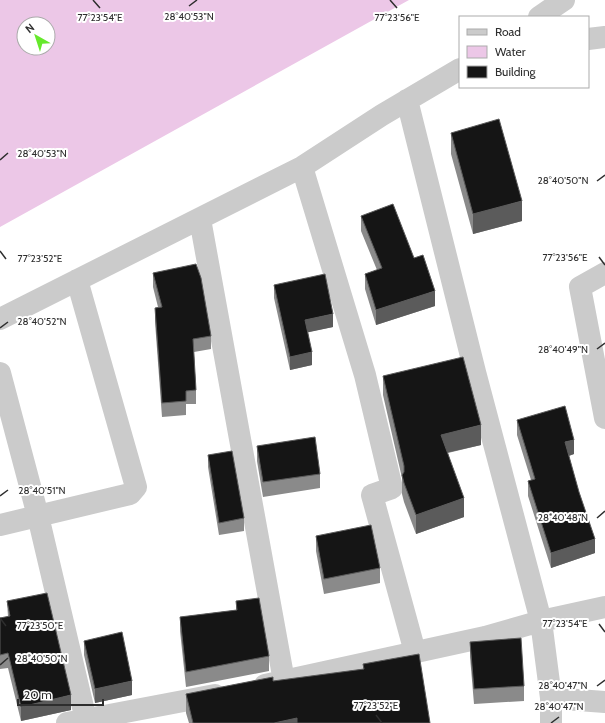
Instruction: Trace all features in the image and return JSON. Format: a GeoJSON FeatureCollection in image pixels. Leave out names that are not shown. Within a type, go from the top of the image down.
{"type":"FeatureCollection","features":[{"type":"Feature","properties":{"kind":"street"},"geometry":{"type":"LineString","coordinates":[[540,16],[564,0]]}},
{"type":"Feature","properties":{"kind":"street"},"geometry":{"type":"LineString","coordinates":[[589,39],[605,37]]}},
{"type":"Feature","properties":{"kind":"street"},"geometry":{"type":"LineString","coordinates":[[0,319],[302,167],[382,115],[459,70]]}},
{"type":"Feature","properties":{"kind":"street"},"geometry":{"type":"LineString","coordinates":[[407,100],[475,372],[542,622],[551,698],[550,723]]}},
{"type":"Feature","properties":{"kind":"street"},"geometry":{"type":"LineString","coordinates":[[302,167],[365,375],[392,488],[372,496],[415,652]]}},
{"type":"Feature","properties":{"kind":"street"},"geometry":{"type":"LineString","coordinates":[[200,219],[284,681]]}},
{"type":"Feature","properties":{"kind":"street"},"geometry":{"type":"LineString","coordinates":[[605,272],[580,287],[605,418]]}},
{"type":"Feature","properties":{"kind":"street"},"geometry":{"type":"LineString","coordinates":[[0,525],[130,494],[136,487],[77,280]]}},
{"type":"Feature","properties":{"kind":"street"},"geometry":{"type":"LineString","coordinates":[[0,373],[38,516],[77,722],[130,717],[238,690],[485,637],[605,607]]}},
{"type":"Feature","properties":{"kind":"street"},"geometry":{"type":"LineString","coordinates":[[551,698],[605,702]]}},
{"type":"Feature","properties":{"kind":"water"},"geometry":{"type":"Polygon","coordinates":[[[0,0],[409,0],[0,227],[0,0]]]}},
{"type":"Feature","properties":{"kind":"building"},"geometry":{"type":"Polygon","coordinates":[[[499,119],[522,201],[473,214],[451,133],[499,119]]]}},
{"type":"Feature","properties":{"kind":"building"},"geometry":{"type":"Polygon","coordinates":[[[393,204],[414,258],[423,255],[435,291],[376,310],[365,274],[382,268],[361,216],[393,204]]]}},
{"type":"Feature","properties":{"kind":"building"},"geometry":{"type":"Polygon","coordinates":[[[196,264],[201,278],[211,336],[193,339],[196,390],[186,391],[186,401],[162,403],[155,308],[162,307],[153,273],[196,264]]]}},
{"type":"Feature","properties":{"kind":"building"},"geometry":{"type":"Polygon","coordinates":[[[325,274],[333,314],[305,320],[312,352],[290,357],[274,285],[325,274]]]}},
{"type":"Feature","properties":{"kind":"building"},"geometry":{"type":"Polygon","coordinates":[[[463,357],[481,425],[441,435],[464,498],[416,515],[402,475],[404,472],[404,466],[383,376],[463,357]]]}},
{"type":"Feature","properties":{"kind":"building"},"geometry":{"type":"Polygon","coordinates":[[[565,406],[574,440],[565,442],[579,492],[595,539],[551,553],[528,481],[535,479],[517,420],[565,406]]]}},
{"type":"Feature","properties":{"kind":"building"},"geometry":{"type":"Polygon","coordinates":[[[315,437],[320,474],[263,482],[257,446],[315,437]]]}},
{"type":"Feature","properties":{"kind":"building"},"geometry":{"type":"Polygon","coordinates":[[[232,451],[244,518],[219,523],[208,455],[232,451]]]}},
{"type":"Feature","properties":{"kind":"building"},"geometry":{"type":"Polygon","coordinates":[[[371,525],[380,568],[324,579],[316,536],[371,525]]]}},
{"type":"Feature","properties":{"kind":"building"},"geometry":{"type":"Polygon","coordinates":[[[47,593],[71,695],[21,707],[8,653],[0,655],[0,618],[10,616],[7,601],[47,593]]]}},
{"type":"Feature","properties":{"kind":"building"},"geometry":{"type":"Polygon","coordinates":[[[259,598],[269,656],[186,672],[180,617],[237,610],[236,601],[259,598]]]}},
{"type":"Feature","properties":{"kind":"building"},"geometry":{"type":"Polygon","coordinates":[[[122,632],[132,681],[95,689],[84,641],[122,632]]]}},
{"type":"Feature","properties":{"kind":"building"},"geometry":{"type":"Polygon","coordinates":[[[521,638],[524,686],[474,689],[470,642],[521,638]]]}},
{"type":"Feature","properties":{"kind":"building"},"geometry":{"type":"Polygon","coordinates":[[[419,654],[430,723],[297,723],[297,718],[274,723],[193,723],[186,694],[273,677],[273,681],[364,669],[363,664],[419,654]]]}}]}
